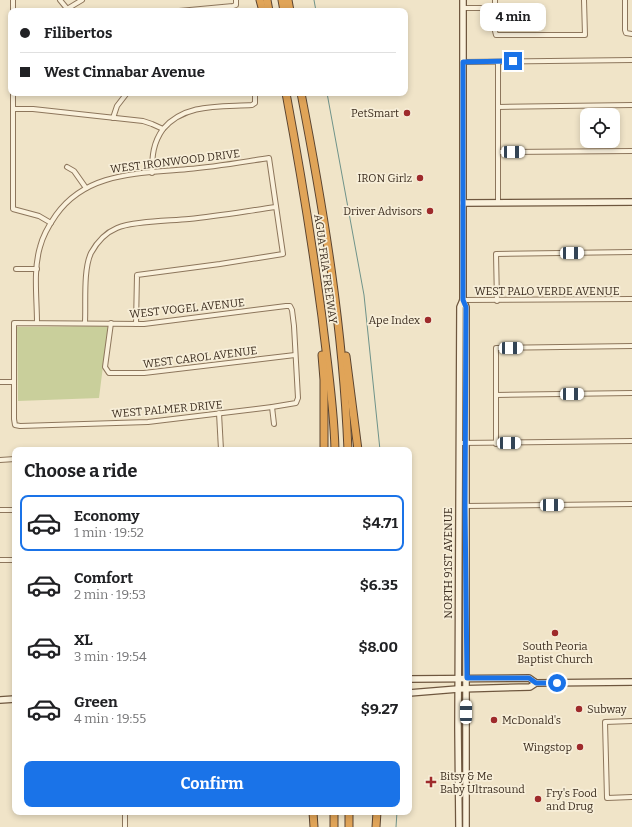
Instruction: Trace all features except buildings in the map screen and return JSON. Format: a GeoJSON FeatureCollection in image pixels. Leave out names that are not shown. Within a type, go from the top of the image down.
{"type":"FeatureCollection","features":[{"type":"Feature","properties":{"kind":"highway","name":"AGUA FRIA FREEWAY"},"geometry":{"type":"LineString","coordinates":[[287,96],[312,240],[329,375],[335,447]]}},
{"type":"Feature","properties":{"kind":"highway","name":"AGUA FRIA FREEWAY"},"geometry":{"type":"LineString","coordinates":[[302,96],[327,240],[338,317],[348,447]]}},
{"type":"Feature","properties":{"kind":"highway"},"geometry":{"type":"LineString","coordinates":[[312,240],[323,363],[324,447]]}},
{"type":"Feature","properties":{"kind":"highway"},"geometry":{"type":"LineString","coordinates":[[338,317],[344,340],[358,447]]}},
{"type":"Feature","properties":{"kind":"highway"},"geometry":{"type":"LineString","coordinates":[[313,815],[314,827]]}},
{"type":"Feature","properties":{"kind":"highway"},"geometry":{"type":"LineString","coordinates":[[334,815],[334,827]]}},
{"type":"Feature","properties":{"kind":"highway"},"geometry":{"type":"LineString","coordinates":[[349,815],[349,827]]}},
{"type":"Feature","properties":{"kind":"highway"},"geometry":{"type":"LineString","coordinates":[[376,827],[377,815]]}},
{"type":"Feature","properties":{"kind":"main road","name":"NORTH 91ST AVENUE"},"geometry":{"type":"LineString","coordinates":[[464,0],[463,300],[466,307],[459,444],[466,614],[466,827]]}},
{"type":"Feature","properties":{"kind":"main road"},"geometry":{"type":"LineString","coordinates":[[463,203],[632,202]]}},
{"type":"Feature","properties":{"kind":"main road","name":"NORTH 91ST AVENUE"},"geometry":{"type":"LineString","coordinates":[[459,827],[458,563],[465,444],[462,373]]}},
{"type":"Feature","properties":{"kind":"main road"},"geometry":{"type":"LineString","coordinates":[[458,563],[465,563]]}},
{"type":"Feature","properties":{"kind":"main road"},"geometry":{"type":"LineString","coordinates":[[458,614],[466,614]]}},
{"type":"Feature","properties":{"kind":"main road"},"geometry":{"type":"LineString","coordinates":[[412,679],[529,678],[536,683]]}},
{"type":"Feature","properties":{"kind":"main road"},"geometry":{"type":"LineString","coordinates":[[412,693],[530,687],[536,683],[632,682]]}},
{"type":"Feature","properties":{"kind":"main road"},"geometry":{"type":"LineString","coordinates":[[0,700],[12,699]]}},
{"type":"Feature","properties":{"kind":"street"},"geometry":{"type":"LineString","coordinates":[[60,0],[66,8]]}},
{"type":"Feature","properties":{"kind":"street"},"geometry":{"type":"LineString","coordinates":[[71,8],[82,0]]}},
{"type":"Feature","properties":{"kind":"street"},"geometry":{"type":"LineString","coordinates":[[495,0],[496,35],[585,34],[584,0]]}},
{"type":"Feature","properties":{"kind":"street"},"geometry":{"type":"LineString","coordinates":[[625,0],[626,33],[632,34]]}},
{"type":"Feature","properties":{"kind":"street"},"geometry":{"type":"LineString","coordinates":[[211,8],[233,6],[236,2]]}},
{"type":"Feature","properties":{"kind":"street"},"geometry":{"type":"LineString","coordinates":[[463,8],[495,8]]}},
{"type":"Feature","properties":{"kind":"street"},"geometry":{"type":"LineString","coordinates":[[463,62],[632,60]]}},
{"type":"Feature","properties":{"kind":"street"},"geometry":{"type":"LineString","coordinates":[[498,62],[498,203]]}},
{"type":"Feature","properties":{"kind":"street"},"geometry":{"type":"LineString","coordinates":[[13,96],[13,209],[39,216],[51,222]]}},
{"type":"Feature","properties":{"kind":"street"},"geometry":{"type":"LineString","coordinates":[[112,118],[117,106],[124,96]]}},
{"type":"Feature","properties":{"kind":"street"},"geometry":{"type":"LineString","coordinates":[[152,173],[153,151],[156,141],[163,129],[175,118],[189,111],[200,108],[252,105],[255,103],[255,96]]}},
{"type":"Feature","properties":{"kind":"street"},"geometry":{"type":"LineString","coordinates":[[498,107],[632,105]]}},
{"type":"Feature","properties":{"kind":"street"},"geometry":{"type":"LineString","coordinates":[[13,109],[33,109],[143,121],[163,129]]}},
{"type":"Feature","properties":{"kind":"street"},"geometry":{"type":"LineString","coordinates":[[498,152],[632,150]]}},
{"type":"Feature","properties":{"kind":"street","name":"WEST IRONWOOD DRIVE"},"geometry":{"type":"LineString","coordinates":[[37,323],[37,269],[39,248],[42,238],[51,222],[65,204],[86,188],[99,181],[111,178],[269,158],[276,207]]}},
{"type":"Feature","properties":{"kind":"street"},"geometry":{"type":"LineString","coordinates":[[67,167],[74,171],[86,188]]}},
{"type":"Feature","properties":{"kind":"street"},"geometry":{"type":"LineString","coordinates":[[85,322],[88,262],[93,250],[102,238],[117,228],[131,224],[216,216],[276,207],[283,254],[137,275],[136,324]]}},
{"type":"Feature","properties":{"kind":"street"},"geometry":{"type":"LineString","coordinates":[[497,300],[496,254],[632,252]]}},
{"type":"Feature","properties":{"kind":"street"},"geometry":{"type":"LineString","coordinates":[[16,269],[37,269]]}},
{"type":"Feature","properties":{"kind":"street","name":"WEST PALO VERDE AVENUE"},"geometry":{"type":"LineString","coordinates":[[463,300],[632,299]]}},
{"type":"Feature","properties":{"kind":"street","name":"WEST VOGEL AVENUE"},"geometry":{"type":"LineString","coordinates":[[14,382],[14,323],[85,322],[136,324],[290,306],[294,326],[295,355]]}},
{"type":"Feature","properties":{"kind":"street","name":"WEST CAROL AVENUE"},"geometry":{"type":"LineString","coordinates":[[111,323],[106,367],[109,373],[144,373],[295,355]]}},
{"type":"Feature","properties":{"kind":"street"},"geometry":{"type":"LineString","coordinates":[[496,444],[496,348],[632,346]]}},
{"type":"Feature","properties":{"kind":"street","name":"WEST PALMER DRIVE"},"geometry":{"type":"LineString","coordinates":[[14,382],[15,425],[142,422],[296,403],[298,398],[295,355]]}},
{"type":"Feature","properties":{"kind":"street"},"geometry":{"type":"LineString","coordinates":[[0,382],[14,382]]}},
{"type":"Feature","properties":{"kind":"street"},"geometry":{"type":"LineString","coordinates":[[496,395],[632,394]]}},
{"type":"Feature","properties":{"kind":"street"},"geometry":{"type":"LineString","coordinates":[[272,407],[274,424]]}},
{"type":"Feature","properties":{"kind":"street"},"geometry":{"type":"LineString","coordinates":[[219,413],[220,447]]}},
{"type":"Feature","properties":{"kind":"street"},"geometry":{"type":"LineString","coordinates":[[459,444],[632,441]]}},
{"type":"Feature","properties":{"kind":"street"},"geometry":{"type":"LineString","coordinates":[[0,460],[12,459]]}},
{"type":"Feature","properties":{"kind":"street"},"geometry":{"type":"LineString","coordinates":[[462,506],[632,504]]}},
{"type":"Feature","properties":{"kind":"street"},"geometry":{"type":"LineString","coordinates":[[0,510],[12,510]]}},
{"type":"Feature","properties":{"kind":"street"},"geometry":{"type":"LineString","coordinates":[[0,560],[12,560]]}},
{"type":"Feature","properties":{"kind":"street"},"geometry":{"type":"LineString","coordinates":[[632,722],[605,722],[607,798],[632,797]]}},
{"type":"Feature","properties":{"kind":"street"},"geometry":{"type":"LineString","coordinates":[[125,815],[125,827]]}},
{"type":"Feature","properties":{"kind":"green space"},"geometry":{"type":"Polygon","coordinates":[[[108,326],[99,398],[18,401],[17,327],[108,326]]]}},
{"type":"Feature","properties":{"kind":"waterway"},"geometry":{"type":"LineString","coordinates":[[314,0],[315,8]]}},
{"type":"Feature","properties":{"kind":"waterway"},"geometry":{"type":"LineString","coordinates":[[328,96],[364,295],[380,447]]}},
{"type":"Feature","properties":{"kind":"waterway"},"geometry":{"type":"LineString","coordinates":[[396,827],[397,815]]}},
{"type":"Feature","properties":{"kind":"place","name":"PetSmart"},"geometry":{"type":"Point","coordinates":[407,113]}},
{"type":"Feature","properties":{"kind":"place","name":"IRON Girlz"},"geometry":{"type":"Point","coordinates":[420,178]}},
{"type":"Feature","properties":{"kind":"place","name":"Driver Advisors"},"geometry":{"type":"Point","coordinates":[430,211]}},
{"type":"Feature","properties":{"kind":"place","name":"Ape Index"},"geometry":{"type":"Point","coordinates":[428,320]}},
{"type":"Feature","properties":{"kind":"place","name":"South Peoria Baptist Church"},"geometry":{"type":"Point","coordinates":[555,633]}},
{"type":"Feature","properties":{"kind":"place","name":"Subway"},"geometry":{"type":"Point","coordinates":[579,709]}},
{"type":"Feature","properties":{"kind":"place","name":"McDonald's"},"geometry":{"type":"Point","coordinates":[494,720]}},
{"type":"Feature","properties":{"kind":"place","name":"Wingstop"},"geometry":{"type":"Point","coordinates":[580,747]}},
{"type":"Feature","properties":{"kind":"place","name":"Bitsy & Me Baby Ultrasound"},"geometry":{"type":"Point","coordinates":[431,782]}},
{"type":"Feature","properties":{"kind":"place","name":"Fry's Food and Drug"},"geometry":{"type":"Point","coordinates":[538,799]}},
{"type":"Feature","properties":{"kind":"route"},"geometry":{"type":"LineString","coordinates":[[513,61],[463,62],[463,300],[466,307],[465,506],[467,678],[529,678],[536,683],[557,683]]}}]}
